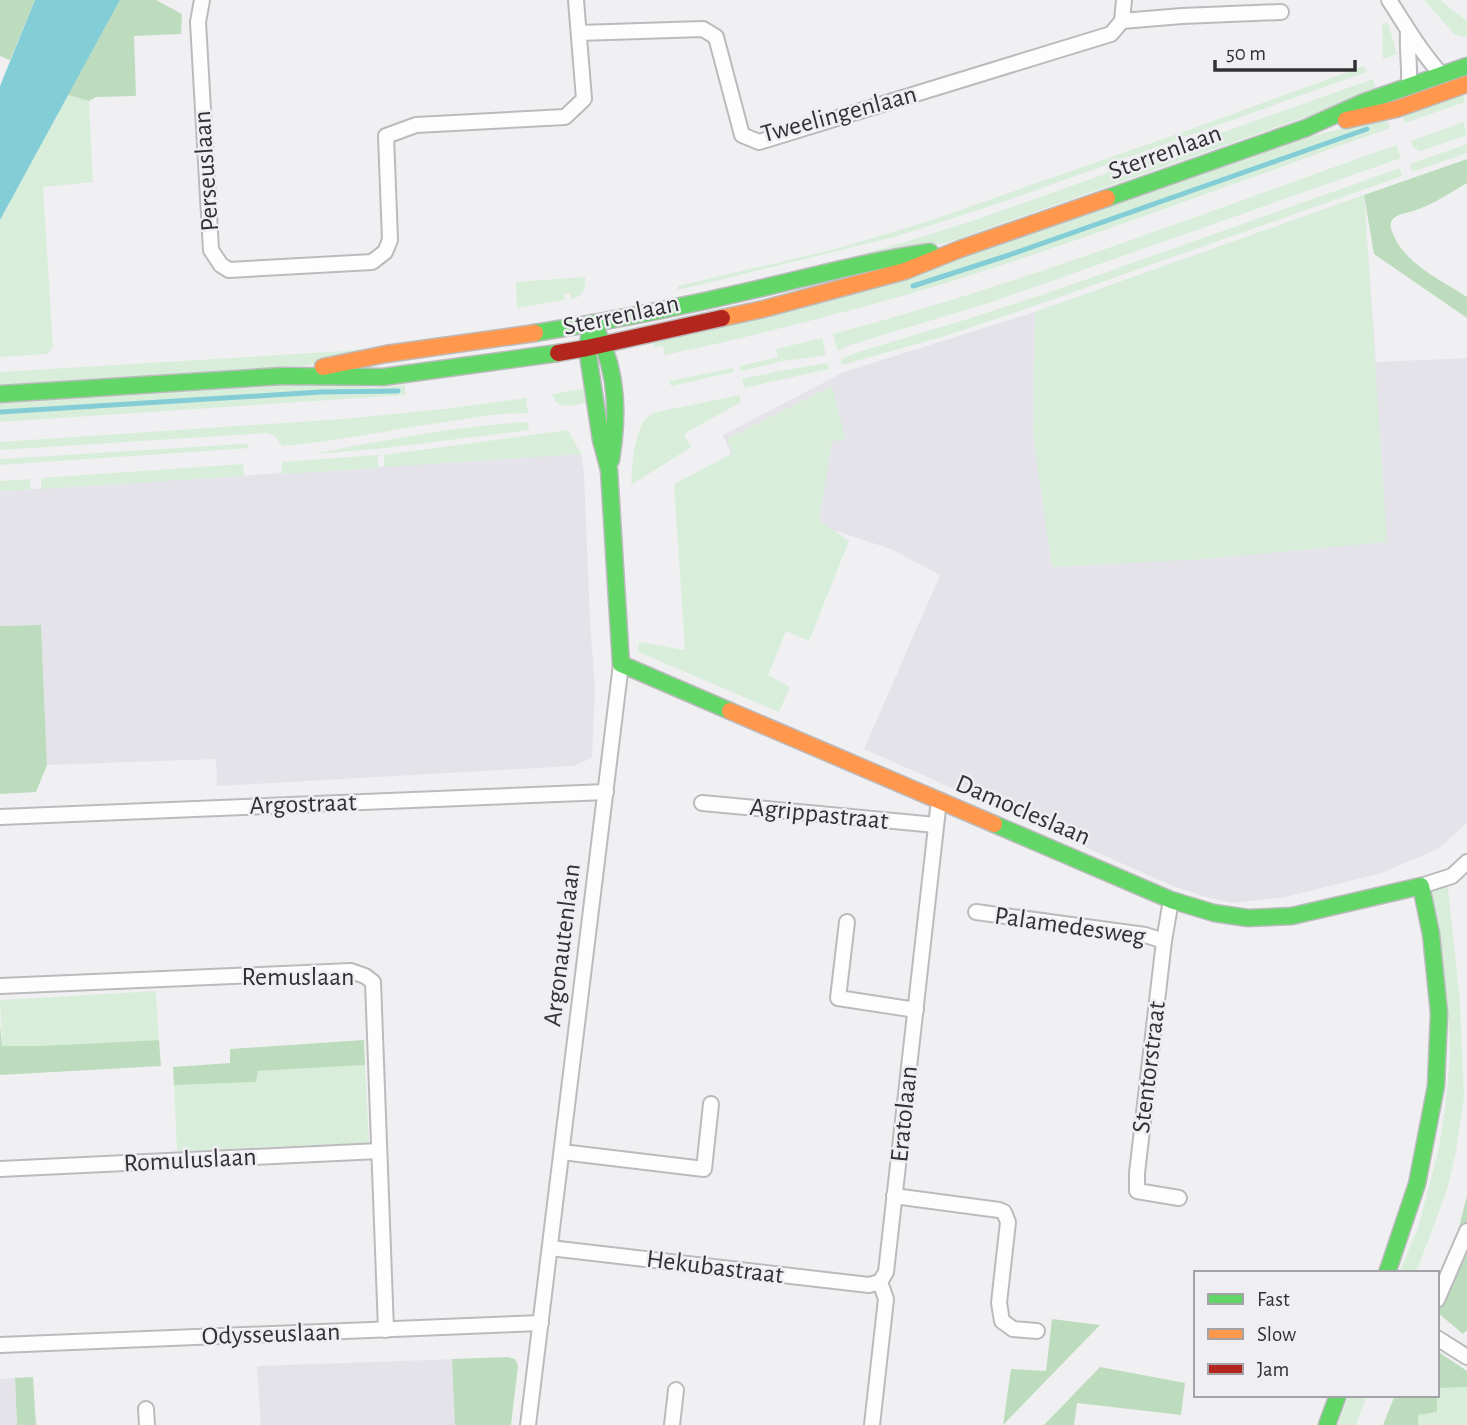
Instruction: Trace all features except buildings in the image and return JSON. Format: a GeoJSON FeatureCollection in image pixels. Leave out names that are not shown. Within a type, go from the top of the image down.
{"type":"FeatureCollection","features":[{"type":"Feature","properties":{"kind":"main road","name":"Sterrenlaan"},"geometry":{"type":"LineString","coordinates":[[0,394],[283,376],[383,377],[587,348],[763,309],[905,271],[960,249],[1306,128],[1364,102],[1467,66]]}},
{"type":"Feature","properties":{"kind":"main road","name":"Sterrenlaan"},"geometry":{"type":"LineString","coordinates":[[1306,128],[1396,109],[1467,83]]}},
{"type":"Feature","properties":{"kind":"main road","name":"Sterrenlaan"},"geometry":{"type":"LineString","coordinates":[[283,376],[386,354],[656,312],[850,266],[900,256],[960,249]]}},
{"type":"Feature","properties":{"kind":"main road","name":"Argonautenlaan"},"geometry":{"type":"LineString","coordinates":[[592,323],[605,344],[611,374],[615,438],[608,470]]}},
{"type":"Feature","properties":{"kind":"main road","name":"Argonautenlaan"},"geometry":{"type":"LineString","coordinates":[[592,323],[587,348],[608,470],[621,664]]}},
{"type":"Feature","properties":{"kind":"main road","name":"Damocleslaan"},"geometry":{"type":"LineString","coordinates":[[621,664],[1171,900],[1214,913],[1248,918],[1292,916],[1421,886]]}},
{"type":"Feature","properties":{"kind":"main road"},"geometry":{"type":"LineString","coordinates":[[1388,1271],[1417,1184],[1436,1086],[1439,1013],[1431,934],[1421,886]]}},
{"type":"Feature","properties":{"kind":"main road"},"geometry":{"type":"LineString","coordinates":[[1327,1425],[1337,1397]]}},
{"type":"Feature","properties":{"kind":"street","name":"Perseuslaan"},"geometry":{"type":"LineString","coordinates":[[202,0],[198,22],[211,250],[221,265],[229,270],[372,261],[385,253],[390,240],[386,135],[416,125],[565,117],[584,99],[579,33]]}},
{"type":"Feature","properties":{"kind":"street"},"geometry":{"type":"LineString","coordinates":[[576,0],[579,33]]}},
{"type":"Feature","properties":{"kind":"street"},"geometry":{"type":"LineString","coordinates":[[1122,21],[1124,0]]}},
{"type":"Feature","properties":{"kind":"street"},"geometry":{"type":"LineString","coordinates":[[1389,0],[1426,58],[1441,74]]}},
{"type":"Feature","properties":{"kind":"street","name":"Tweelingenlaan"},"geometry":{"type":"LineString","coordinates":[[579,33],[703,29],[716,37],[742,135],[758,142],[1111,34],[1122,21],[1281,12]]}},
{"type":"Feature","properties":{"kind":"street"},"geometry":{"type":"LineString","coordinates":[[1408,32],[1409,86]]}},
{"type":"Feature","properties":{"kind":"street","name":"Argonautenlaan"},"geometry":{"type":"LineString","coordinates":[[528,1425],[621,664]]}},
{"type":"Feature","properties":{"kind":"street","name":"Argostraat"},"geometry":{"type":"LineString","coordinates":[[0,817],[606,792]]}},
{"type":"Feature","properties":{"kind":"street","name":"Eratolaan"},"geometry":{"type":"LineString","coordinates":[[872,1425],[886,1299],[880,1282],[886,1272],[939,800]]}},
{"type":"Feature","properties":{"kind":"street","name":"Agrippastraat"},"geometry":{"type":"LineString","coordinates":[[702,803],[936,825]]}},
{"type":"Feature","properties":{"kind":"street"},"geometry":{"type":"LineString","coordinates":[[1421,886],[1452,876],[1467,862]]}},
{"type":"Feature","properties":{"kind":"street","name":"Stentorstraat"},"geometry":{"type":"LineString","coordinates":[[1171,900],[1164,941],[1137,1191],[1179,1198]]}},
{"type":"Feature","properties":{"kind":"street","name":"Palamedesweg"},"geometry":{"type":"LineString","coordinates":[[976,912],[1145,934],[1164,941]]}},
{"type":"Feature","properties":{"kind":"street"},"geometry":{"type":"LineString","coordinates":[[847,922],[838,998],[916,1010]]}},
{"type":"Feature","properties":{"kind":"street","name":"Remuslaan"},"geometry":{"type":"LineString","coordinates":[[0,986],[351,971],[373,982],[386,1330]]}},
{"type":"Feature","properties":{"kind":"street"},"geometry":{"type":"LineString","coordinates":[[562,1152],[704,1169],[712,1104]]}},
{"type":"Feature","properties":{"kind":"street","name":"Romuluslaan"},"geometry":{"type":"LineString","coordinates":[[0,1169],[379,1151]]}},
{"type":"Feature","properties":{"kind":"street"},"geometry":{"type":"LineString","coordinates":[[894,1196],[1004,1212],[1008,1222],[999,1303],[1002,1321],[1013,1329],[1037,1331]]}},
{"type":"Feature","properties":{"kind":"street"},"geometry":{"type":"LineString","coordinates":[[1439,1295],[1467,1231]]}},
{"type":"Feature","properties":{"kind":"street","name":"Hekubastraat"},"geometry":{"type":"LineString","coordinates":[[550,1248],[869,1285],[880,1282]]}},
{"type":"Feature","properties":{"kind":"street","name":"Odysseuslaan"},"geometry":{"type":"LineString","coordinates":[[0,1345],[541,1323]]}},
{"type":"Feature","properties":{"kind":"street"},"geometry":{"type":"LineString","coordinates":[[1439,1339],[1467,1357]]}},
{"type":"Feature","properties":{"kind":"street"},"geometry":{"type":"LineString","coordinates":[[672,1425],[676,1390]]}},
{"type":"Feature","properties":{"kind":"street"},"geometry":{"type":"LineString","coordinates":[[146,1409],[147,1425]]}},
{"type":"Feature","properties":{"kind":"shaded area"},"geometry":{"type":"Polygon","coordinates":[[[1364,195],[1376,362],[1467,358],[1467,823],[1438,849],[1382,873],[1285,897],[1232,903],[1175,887],[864,749],[940,575],[891,549],[836,531],[770,550],[723,435],[844,372],[1035,312],[1364,195]]]}},
{"type":"Feature","properties":{"kind":"shaded area"},"geometry":{"type":"Polygon","coordinates":[[[581,454],[595,688],[592,758],[573,766],[217,786],[216,759],[47,765],[41,625],[0,626],[0,491],[581,454]]]}},
{"type":"Feature","properties":{"kind":"shaded area"},"geometry":{"type":"Polygon","coordinates":[[[460,1359],[460,1425],[261,1425],[257,1366],[460,1359]]]}},
{"type":"Feature","properties":{"kind":"shaded area"},"geometry":{"type":"Polygon","coordinates":[[[15,1378],[17,1425],[0,1425],[0,1379],[15,1378]]]}},
{"type":"Feature","properties":{"kind":"green space"},"geometry":{"type":"Polygon","coordinates":[[[0,0],[35,0],[10,60],[0,56],[0,0]]]}},
{"type":"Feature","properties":{"kind":"green space"},"geometry":{"type":"Polygon","coordinates":[[[120,0],[156,0],[182,14],[181,34],[134,36],[136,96],[96,97],[89,101],[68,95],[120,0]]]}},
{"type":"Feature","properties":{"kind":"green space"},"geometry":{"type":"Polygon","coordinates":[[[1424,0],[1440,0],[1467,21],[1467,36],[1454,34],[1424,0]]]}},
{"type":"Feature","properties":{"kind":"green space"},"geometry":{"type":"Polygon","coordinates":[[[1382,23],[1388,23],[1397,54],[1383,59],[1382,23]]]}},
{"type":"Feature","properties":{"kind":"green space"},"geometry":{"type":"Polygon","coordinates":[[[1364,66],[1367,72],[1000,203],[894,237],[678,290],[678,286],[835,249],[920,224],[1364,66]]]}},
{"type":"Feature","properties":{"kind":"green space"},"geometry":{"type":"Polygon","coordinates":[[[1373,79],[1377,92],[949,242],[854,256],[972,221],[1373,79]]]}},
{"type":"Feature","properties":{"kind":"green space"},"geometry":{"type":"Polygon","coordinates":[[[1461,90],[1465,102],[1405,123],[1401,112],[1461,90]]]}},
{"type":"Feature","properties":{"kind":"green space"},"geometry":{"type":"Polygon","coordinates":[[[68,95],[89,101],[93,182],[43,187],[53,347],[47,354],[0,357],[0,220],[68,95]]]}},
{"type":"Feature","properties":{"kind":"green space"},"geometry":{"type":"Polygon","coordinates":[[[1386,117],[1390,128],[1113,227],[946,283],[841,313],[664,355],[663,346],[654,347],[653,341],[1309,137],[1386,117]]]}},
{"type":"Feature","properties":{"kind":"green space"},"geometry":{"type":"Polygon","coordinates":[[[1463,122],[1467,135],[1421,151],[1413,147],[1411,141],[1463,122]]]}},
{"type":"Feature","properties":{"kind":"green space"},"geometry":{"type":"Polygon","coordinates":[[[1467,144],[1467,153],[1412,172],[1410,164],[1467,144]]]}},
{"type":"Feature","properties":{"kind":"green space"},"geometry":{"type":"Polygon","coordinates":[[[1396,145],[1401,158],[992,302],[838,351],[833,334],[1046,269],[1396,145]]]}},
{"type":"Feature","properties":{"kind":"green space"},"geometry":{"type":"Polygon","coordinates":[[[1467,159],[1467,183],[1427,206],[1397,216],[1391,224],[1399,245],[1415,263],[1467,297],[1467,318],[1374,254],[1364,195],[1467,159]]]}},
{"type":"Feature","properties":{"kind":"green space"},"geometry":{"type":"Polygon","coordinates":[[[1400,168],[1402,176],[1017,312],[945,336],[842,365],[841,359],[855,353],[1056,290],[1400,168]]]}},
{"type":"Feature","properties":{"kind":"green space"},"geometry":{"type":"Polygon","coordinates":[[[1364,195],[1387,542],[1204,559],[1052,567],[1033,435],[1035,312],[1364,195]]]}},
{"type":"Feature","properties":{"kind":"green space"},"geometry":{"type":"Polygon","coordinates":[[[585,277],[583,291],[575,298],[571,299],[570,293],[564,294],[565,300],[517,308],[516,282],[585,277]]]}},
{"type":"Feature","properties":{"kind":"green space"},"geometry":{"type":"Polygon","coordinates":[[[822,338],[826,355],[741,371],[740,366],[778,357],[776,349],[822,338]]]}},
{"type":"Feature","properties":{"kind":"green space"},"geometry":{"type":"Polygon","coordinates":[[[367,348],[320,363],[301,366],[0,385],[0,372],[367,348]]]}},
{"type":"Feature","properties":{"kind":"green space"},"geometry":{"type":"Polygon","coordinates":[[[828,363],[829,369],[744,388],[742,379],[828,363]]]}},
{"type":"Feature","properties":{"kind":"green space"},"geometry":{"type":"Polygon","coordinates":[[[733,368],[734,372],[671,386],[669,381],[733,368]]]}},
{"type":"Feature","properties":{"kind":"green space"},"geometry":{"type":"Polygon","coordinates":[[[328,383],[373,388],[405,385],[406,395],[0,422],[0,403],[328,383]]]}},
{"type":"Feature","properties":{"kind":"green space"},"geometry":{"type":"Polygon","coordinates":[[[832,386],[846,440],[832,441],[819,520],[849,541],[809,641],[786,631],[768,675],[790,687],[779,712],[638,652],[639,642],[685,650],[674,484],[733,453],[727,439],[832,386]]]}},
{"type":"Feature","properties":{"kind":"green space"},"geometry":{"type":"Polygon","coordinates":[[[583,389],[586,403],[576,405],[561,405],[552,394],[583,389]]]}},
{"type":"Feature","properties":{"kind":"green space"},"geometry":{"type":"Polygon","coordinates":[[[739,395],[741,402],[684,434],[691,447],[631,485],[638,435],[642,425],[653,413],[739,395]]]}},
{"type":"Feature","properties":{"kind":"green space"},"geometry":{"type":"Polygon","coordinates":[[[526,398],[528,413],[484,416],[282,446],[275,436],[266,433],[0,450],[0,442],[343,419],[526,398]]]}},
{"type":"Feature","properties":{"kind":"green space"},"geometry":{"type":"Polygon","coordinates":[[[528,422],[529,430],[313,454],[447,430],[528,422]]]}},
{"type":"Feature","properties":{"kind":"green space"},"geometry":{"type":"Polygon","coordinates":[[[568,430],[581,454],[384,467],[384,455],[568,430]]]}},
{"type":"Feature","properties":{"kind":"green space"},"geometry":{"type":"Polygon","coordinates":[[[246,444],[250,448],[0,465],[0,459],[246,444]]]}},
{"type":"Feature","properties":{"kind":"green space"},"geometry":{"type":"Polygon","coordinates":[[[378,455],[378,468],[282,474],[282,462],[378,455]]]}},
{"type":"Feature","properties":{"kind":"green space"},"geometry":{"type":"Polygon","coordinates":[[[243,464],[244,476],[41,489],[41,478],[243,464]]]}},
{"type":"Feature","properties":{"kind":"green space"},"geometry":{"type":"Polygon","coordinates":[[[30,479],[30,490],[0,491],[0,481],[30,479]]]}},
{"type":"Feature","properties":{"kind":"green space"},"geometry":{"type":"Polygon","coordinates":[[[41,625],[47,765],[36,792],[0,794],[0,626],[41,625]]]}},
{"type":"Feature","properties":{"kind":"green space"},"geometry":{"type":"Polygon","coordinates":[[[1447,879],[1460,1001],[1464,1097],[1456,1152],[1446,1193],[1417,1271],[1400,1271],[1418,1228],[1439,1148],[1450,1057],[1448,1009],[1432,892],[1447,879]]]}},
{"type":"Feature","properties":{"kind":"green space"},"geometry":{"type":"Polygon","coordinates":[[[156,991],[159,1040],[2,1046],[0,1000],[156,991]]]}},
{"type":"Feature","properties":{"kind":"green space"},"geometry":{"type":"Polygon","coordinates":[[[0,1025],[2,1046],[159,1040],[161,1066],[0,1075],[0,1025]]]}},
{"type":"Feature","properties":{"kind":"green space"},"geometry":{"type":"Polygon","coordinates":[[[364,1040],[365,1065],[258,1071],[256,1082],[174,1085],[173,1067],[230,1063],[230,1049],[364,1040]]]}},
{"type":"Feature","properties":{"kind":"green space"},"geometry":{"type":"Polygon","coordinates":[[[365,1065],[369,1143],[177,1151],[174,1085],[256,1082],[258,1071],[365,1065]]]}},
{"type":"Feature","properties":{"kind":"green space"},"geometry":{"type":"Polygon","coordinates":[[[1467,1196],[1467,1330],[1463,1334],[1439,1314],[1439,1281],[1459,1227],[1467,1196]]]}},
{"type":"Feature","properties":{"kind":"green space"},"geometry":{"type":"Polygon","coordinates":[[[1052,1319],[1100,1325],[1003,1425],[1011,1369],[1046,1371],[1052,1319]]]}},
{"type":"Feature","properties":{"kind":"green space"},"geometry":{"type":"Polygon","coordinates":[[[1439,1352],[1467,1371],[1467,1387],[1439,1388],[1439,1352]]]}},
{"type":"Feature","properties":{"kind":"green space"},"geometry":{"type":"Polygon","coordinates":[[[452,1359],[515,1359],[518,1366],[511,1425],[455,1425],[452,1359]]]}},
{"type":"Feature","properties":{"kind":"green space"},"geometry":{"type":"Polygon","coordinates":[[[1100,1367],[1185,1383],[1181,1415],[1077,1403],[1074,1425],[1044,1425],[1100,1367]]]}},
{"type":"Feature","properties":{"kind":"green space"},"geometry":{"type":"Polygon","coordinates":[[[33,1377],[36,1425],[17,1425],[15,1378],[33,1377]]]}},
{"type":"Feature","properties":{"kind":"green space"},"geometry":{"type":"Polygon","coordinates":[[[1467,1387],[1467,1425],[1418,1425],[1418,1415],[1437,1412],[1439,1388],[1467,1387]]]}},
{"type":"Feature","properties":{"kind":"green space"},"geometry":{"type":"Polygon","coordinates":[[[1348,1397],[1366,1397],[1356,1425],[1338,1425],[1348,1397]]]}},
{"type":"Feature","properties":{"kind":"green space"},"geometry":{"type":"Polygon","coordinates":[[[1394,1397],[1437,1397],[1437,1412],[1418,1415],[1418,1425],[1383,1425],[1394,1397]]]}},
{"type":"Feature","properties":{"kind":"water"},"geometry":{"type":"Polygon","coordinates":[[[35,0],[120,0],[0,220],[0,86],[35,0]]]}},
{"type":"Feature","properties":{"kind":"waterway"},"geometry":{"type":"LineString","coordinates":[[913,286],[1367,129]]}},
{"type":"Feature","properties":{"kind":"waterway"},"geometry":{"type":"LineString","coordinates":[[0,412],[321,392],[398,391]]}},
{"type":"Feature","properties":{"kind":"traffic: fast"},"geometry":{"type":"LineString","coordinates":[[1107,198],[1306,128],[1364,102],[1467,66]]}},
{"type":"Feature","properties":{"kind":"traffic: fast"},"geometry":{"type":"LineString","coordinates":[[535,333],[677,307],[867,263],[930,252]]}},
{"type":"Feature","properties":{"kind":"traffic: fast"},"geometry":{"type":"LineString","coordinates":[[592,323],[587,348],[601,440],[609,470],[621,664],[730,711]]}},
{"type":"Feature","properties":{"kind":"traffic: fast"},"geometry":{"type":"LineString","coordinates":[[598,334],[605,349],[615,396],[611,460]]}},
{"type":"Feature","properties":{"kind":"traffic: fast"},"geometry":{"type":"LineString","coordinates":[[0,394],[283,376],[383,377],[558,353]]}},
{"type":"Feature","properties":{"kind":"traffic: fast"},"geometry":{"type":"LineString","coordinates":[[994,824],[1171,900],[1214,913],[1248,918],[1292,916],[1421,886],[1431,934],[1439,1013],[1436,1086],[1417,1184],[1388,1271]]}},
{"type":"Feature","properties":{"kind":"traffic: fast"},"geometry":{"type":"LineString","coordinates":[[1327,1425],[1337,1397]]}},
{"type":"Feature","properties":{"kind":"traffic: slow"},"geometry":{"type":"LineString","coordinates":[[1346,120],[1396,109],[1467,84]]}},
{"type":"Feature","properties":{"kind":"traffic: slow"},"geometry":{"type":"LineString","coordinates":[[722,318],[905,271],[1107,198]]}},
{"type":"Feature","properties":{"kind":"traffic: slow"},"geometry":{"type":"LineString","coordinates":[[323,367],[386,354],[535,333]]}},
{"type":"Feature","properties":{"kind":"traffic: slow"},"geometry":{"type":"LineString","coordinates":[[730,711],[994,824]]}},
{"type":"Feature","properties":{"kind":"traffic: jam"},"geometry":{"type":"LineString","coordinates":[[558,353],[722,318]]}}]}
